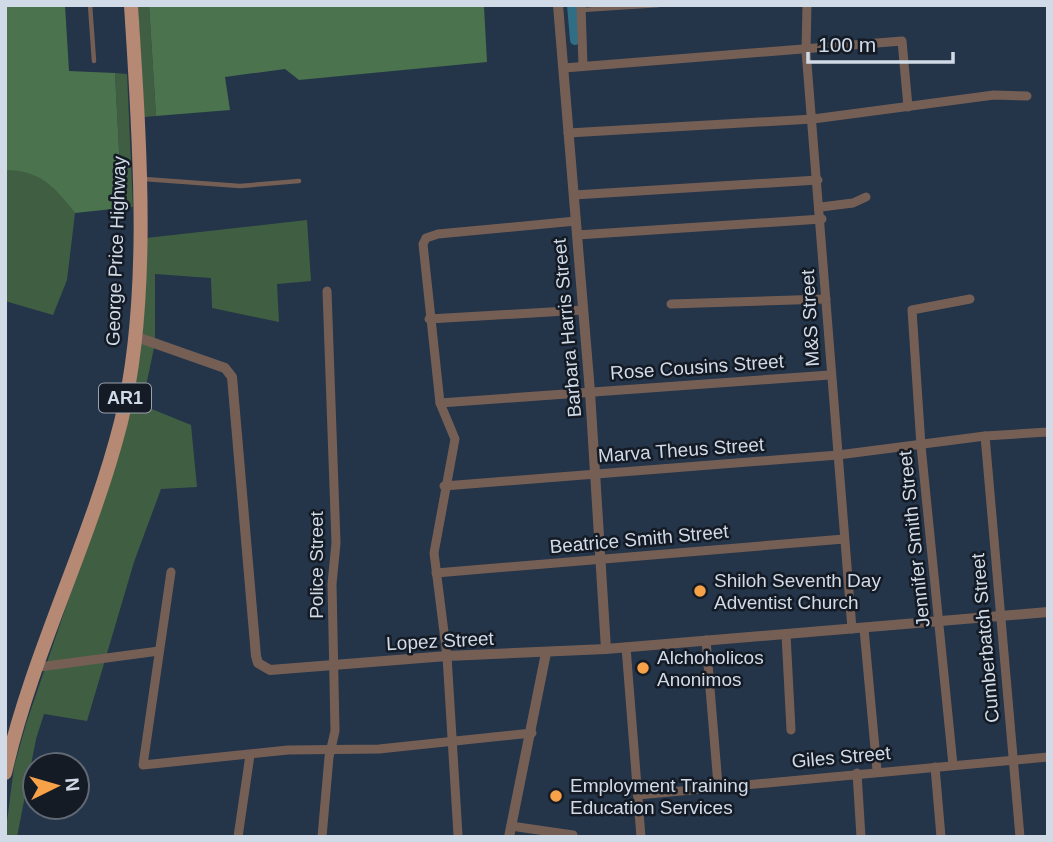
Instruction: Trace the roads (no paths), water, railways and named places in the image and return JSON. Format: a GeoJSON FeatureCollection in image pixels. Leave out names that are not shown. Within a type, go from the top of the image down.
{"type":"FeatureCollection","features":[{"type":"Feature","properties":{"kind":"main road","name":"George Price Highway"},"geometry":{"type":"LineString","coordinates":[[5,773],[23,707],[116,441],[134,336],[139,179],[131,5]]}},
{"type":"Feature","properties":{"kind":"street","name":"Barbara Harris Street"},"geometry":{"type":"LineString","coordinates":[[558,5],[590,392],[607,649]]}},
{"type":"Feature","properties":{"kind":"street","name":"M&S Street"},"geometry":{"type":"LineString","coordinates":[[807,5],[806,51],[822,219],[830,375],[852,629]]}},
{"type":"Feature","properties":{"kind":"street"},"geometry":{"type":"LineString","coordinates":[[581,8],[583,66]]}},
{"type":"Feature","properties":{"kind":"street"},"geometry":{"type":"LineString","coordinates":[[564,68],[806,51],[902,41],[908,107]]}},
{"type":"Feature","properties":{"kind":"street"},"geometry":{"type":"LineString","coordinates":[[568,133],[813,119],[994,95],[1027,96]]}},
{"type":"Feature","properties":{"kind":"street"},"geometry":{"type":"LineString","coordinates":[[573,195],[818,180]]}},
{"type":"Feature","properties":{"kind":"street"},"geometry":{"type":"LineString","coordinates":[[821,207],[853,203],[866,197]]}},
{"type":"Feature","properties":{"kind":"street"},"geometry":{"type":"LineString","coordinates":[[577,236],[822,219]]}},
{"type":"Feature","properties":{"kind":"street"},"geometry":{"type":"LineString","coordinates":[[458,835],[447,656],[434,541],[454,439],[440,402],[422,251],[426,238],[438,234],[576,221]]}},
{"type":"Feature","properties":{"kind":"street","name":"Police Street"},"geometry":{"type":"LineString","coordinates":[[322,837],[335,732],[332,584],[336,543],[327,292]]}},
{"type":"Feature","properties":{"kind":"street"},"geometry":{"type":"LineString","coordinates":[[671,304],[826,299]]}},
{"type":"Feature","properties":{"kind":"street","name":"Jennifer Smith Street"},"geometry":{"type":"LineString","coordinates":[[953,765],[921,446],[912,310],[970,299]]}},
{"type":"Feature","properties":{"kind":"street"},"geometry":{"type":"LineString","coordinates":[[429,319],[583,310]]}},
{"type":"Feature","properties":{"kind":"street","name":"Lopez Street"},"geometry":{"type":"LineString","coordinates":[[134,336],[225,368],[232,377],[258,663],[277,671],[447,656],[607,649],[1048,612]]}},
{"type":"Feature","properties":{"kind":"street","name":"Rose Cousins Street"},"geometry":{"type":"LineString","coordinates":[[440,402],[830,375]]}},
{"type":"Feature","properties":{"kind":"street","name":"Marva Theus Street"},"geometry":{"type":"LineString","coordinates":[[444,486],[838,455],[985,436],[1048,432]]}},
{"type":"Feature","properties":{"kind":"street","name":"Cumberbatch Street"},"geometry":{"type":"LineString","coordinates":[[985,436],[1020,837]]}},
{"type":"Feature","properties":{"kind":"street","name":"Beatrice Smith Street"},"geometry":{"type":"LineString","coordinates":[[436,573],[844,539]]}},
{"type":"Feature","properties":{"kind":"street"},"geometry":{"type":"LineString","coordinates":[[170,572],[143,765],[332,748],[379,749],[532,733]]}},
{"type":"Feature","properties":{"kind":"street"},"geometry":{"type":"LineString","coordinates":[[864,629],[877,771]]}},
{"type":"Feature","properties":{"kind":"street"},"geometry":{"type":"LineString","coordinates":[[786,634],[791,730]]}},
{"type":"Feature","properties":{"kind":"street"},"geometry":{"type":"LineString","coordinates":[[706,640],[719,785]]}},
{"type":"Feature","properties":{"kind":"street"},"geometry":{"type":"LineString","coordinates":[[626,647],[641,837]]}},
{"type":"Feature","properties":{"kind":"street"},"geometry":{"type":"LineString","coordinates":[[39,667],[159,651]]}},
{"type":"Feature","properties":{"kind":"street"},"geometry":{"type":"LineString","coordinates":[[546,653],[532,733],[510,831],[573,835]]}},
{"type":"Feature","properties":{"kind":"street"},"geometry":{"type":"LineString","coordinates":[[238,837],[250,755]]}},
{"type":"Feature","properties":{"kind":"street","name":"Giles Street"},"geometry":{"type":"LineString","coordinates":[[638,795],[719,785],[1048,757]]}},
{"type":"Feature","properties":{"kind":"street"},"geometry":{"type":"LineString","coordinates":[[934,767],[940,837]]}},
{"type":"Feature","properties":{"kind":"street"},"geometry":{"type":"LineString","coordinates":[[857,774],[861,837]]}},
{"type":"Feature","properties":{"kind":"lane"},"geometry":{"type":"LineString","coordinates":[[90,5],[94,61]]}},
{"type":"Feature","properties":{"kind":"lane"},"geometry":{"type":"LineString","coordinates":[[581,8],[659,5]]}},
{"type":"Feature","properties":{"kind":"lane"},"geometry":{"type":"LineString","coordinates":[[139,179],[240,186],[299,181]]}},
{"type":"Feature","properties":{"kind":"waterway"},"geometry":{"type":"LineString","coordinates":[[572,5],[575,40]]}},
{"type":"Feature","properties":{"kind":"place","name":"Shiloh Seventh Day Adventist Church"},"geometry":{"type":"Point","coordinates":[700,591]}},
{"type":"Feature","properties":{"kind":"place","name":"Alchoholicos Anonimos"},"geometry":{"type":"Point","coordinates":[643,668]}},
{"type":"Feature","properties":{"kind":"place","name":"Employment Training Education Services"},"geometry":{"type":"Point","coordinates":[556,796]}}]}
